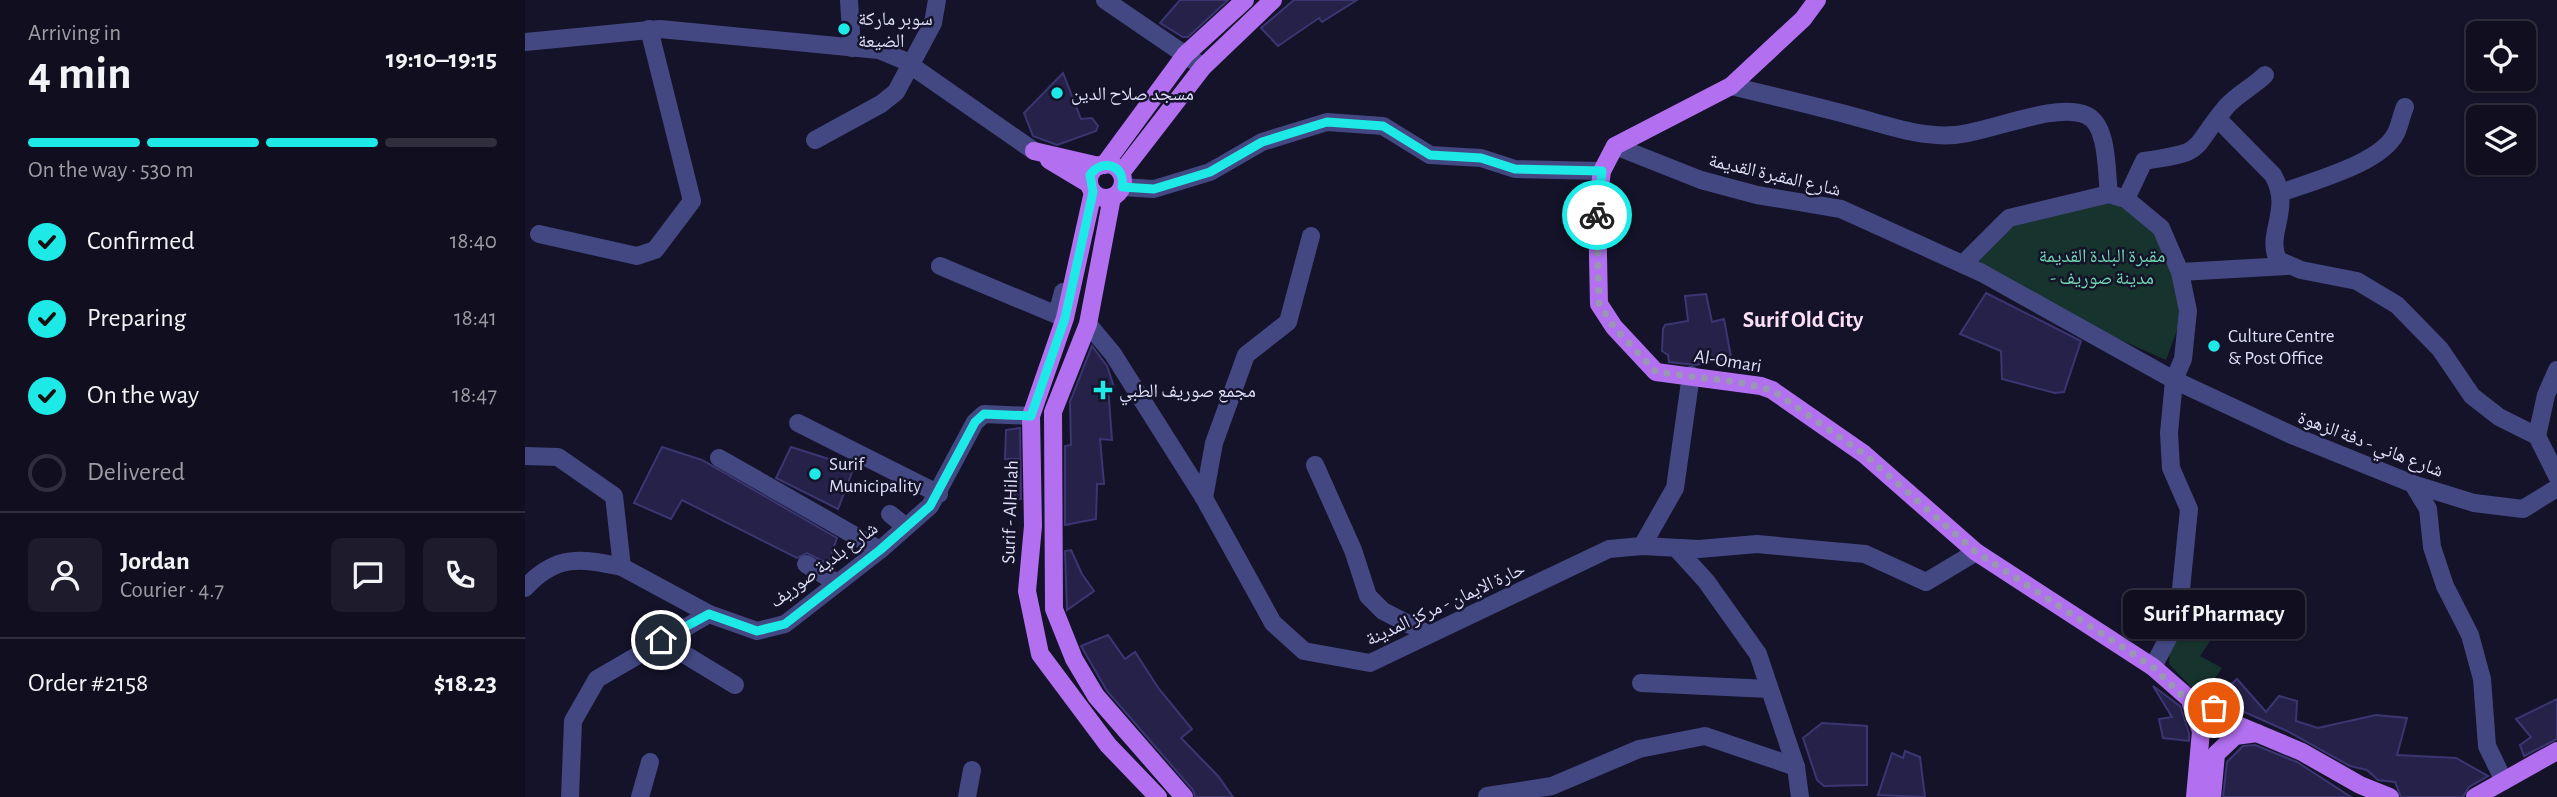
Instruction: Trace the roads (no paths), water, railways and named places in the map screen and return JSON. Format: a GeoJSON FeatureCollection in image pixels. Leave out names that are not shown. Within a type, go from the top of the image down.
{"type":"FeatureCollection","features":[{"type":"Feature","properties":{"kind":"main road"},"geometry":{"type":"LineString","coordinates":[[1091,188],[1092,171],[1101,165],[1185,55],[1245,0]]}},
{"type":"Feature","properties":{"kind":"main road"},"geometry":{"type":"LineString","coordinates":[[1034,151],[1091,188],[1101,198],[1118,186],[1203,67],[1273,0]]}},
{"type":"Feature","properties":{"kind":"main road"},"geometry":{"type":"LineString","coordinates":[[1615,146],[1731,86],[1803,19],[1817,0]]}},
{"type":"Feature","properties":{"kind":"main road","name":"Al-Omari"},"geometry":{"type":"LineString","coordinates":[[1615,146],[1602,171],[1597,208],[1599,304],[1614,327],[1656,372],[1691,375],[1772,390],[1864,454],[1976,552],[2153,667],[2196,712]]}},
{"type":"Feature","properties":{"kind":"main road"},"geometry":{"type":"LineString","coordinates":[[1034,151],[1114,166],[1118,186],[1088,324],[1053,412],[1054,609],[1074,659],[1096,696],[1184,797]]}},
{"type":"Feature","properties":{"kind":"main road","name":"Surif - AlHilah"},"geometry":{"type":"LineString","coordinates":[[1091,188],[1065,318],[1031,416],[1033,526],[1027,591],[1040,654],[1108,745],[1159,797]]}},
{"type":"Feature","properties":{"kind":"main road"},"geometry":{"type":"LineString","coordinates":[[1072,287],[1071,305],[1088,324]]}},
{"type":"Feature","properties":{"kind":"main road"},"geometry":{"type":"LineString","coordinates":[[2196,712],[2200,729],[2211,732],[2220,725],[2221,718],[2302,752],[2360,785],[2390,797]]}},
{"type":"Feature","properties":{"kind":"main road"},"geometry":{"type":"LineString","coordinates":[[2195,797],[2200,739],[2196,712]]}},
{"type":"Feature","properties":{"kind":"main road"},"geometry":{"type":"LineString","coordinates":[[2212,797],[2216,754],[2235,736],[2257,733]]}},
{"type":"Feature","properties":{"kind":"main road"},"geometry":{"type":"LineString","coordinates":[[2475,797],[2557,751]]}},
{"type":"Feature","properties":{"kind":"main road"},"geometry":{"type":"LineString","coordinates":[[2360,785],[2375,797]]}},
{"type":"Feature","properties":{"kind":"street"},"geometry":{"type":"LineString","coordinates":[[849,0],[852,48]]}},
{"type":"Feature","properties":{"kind":"street"},"geometry":{"type":"LineString","coordinates":[[815,140],[889,99],[912,66],[933,23],[937,0]]}},
{"type":"Feature","properties":{"kind":"street"},"geometry":{"type":"LineString","coordinates":[[1105,0],[1203,67]]}},
{"type":"Feature","properties":{"kind":"street"},"geometry":{"type":"LineString","coordinates":[[540,234],[636,256],[655,250],[692,201],[649,29]]}},
{"type":"Feature","properties":{"kind":"street"},"geometry":{"type":"LineString","coordinates":[[525,42],[649,29],[724,33],[879,50],[912,66],[1034,151]]}},
{"type":"Feature","properties":{"kind":"street"},"geometry":{"type":"LineString","coordinates":[[1963,264],[2009,218],[2118,196],[2144,161],[2175,157],[2196,149],[2228,105],[2265,75]]}},
{"type":"Feature","properties":{"kind":"street"},"geometry":{"type":"LineString","coordinates":[[1731,86],[1910,132],[1953,135],[1999,128],[2032,116],[2082,114],[2093,120],[2101,134],[2118,196],[2161,228],[2180,272],[2188,311],[2183,359],[2174,380],[2169,433],[2171,468],[2189,509],[2178,618],[2153,667]]}},
{"type":"Feature","properties":{"kind":"street"},"geometry":{"type":"LineString","coordinates":[[2281,193],[2339,174],[2374,154],[2396,134],[2405,107]]}},
{"type":"Feature","properties":{"kind":"street"},"geometry":{"type":"LineString","coordinates":[[2218,119],[2273,176],[2281,193],[2274,250],[2278,260],[2287,266]]}},
{"type":"Feature","properties":{"kind":"street"},"geometry":{"type":"LineString","coordinates":[[1118,186],[1154,189],[1210,172],[1262,142],[1327,122],[1383,126],[1430,155],[1481,158],[1515,169],[1602,171]]}},
{"type":"Feature","properties":{"kind":"street","name":"شارع المقبرة القديمة"},"geometry":{"type":"LineString","coordinates":[[1615,146],[1723,186],[1841,209],[1963,264],[2174,380]]}},
{"type":"Feature","properties":{"kind":"street"},"geometry":{"type":"LineString","coordinates":[[1204,498],[1214,443],[1246,355],[1288,322],[1311,236]]}},
{"type":"Feature","properties":{"kind":"street"},"geometry":{"type":"LineString","coordinates":[[940,266],[1057,315],[1064,286],[1072,287]]}},
{"type":"Feature","properties":{"kind":"street"},"geometry":{"type":"LineString","coordinates":[[2180,272],[2287,266],[2344,277],[2381,294],[2427,333],[2472,396],[2499,417],[2537,436],[2557,476]]}},
{"type":"Feature","properties":{"kind":"street","name":"حارة الايمان - مركز المدينة"},"geometry":{"type":"LineString","coordinates":[[1088,324],[1113,354],[1204,498],[1273,623],[1304,651],[1370,663],[1609,549],[1757,544],[1865,554],[1926,582],[1976,552]]}},
{"type":"Feature","properties":{"kind":"street"},"geometry":{"type":"LineString","coordinates":[[2537,436],[2546,395],[2557,370]]}},
{"type":"Feature","properties":{"kind":"street"},"geometry":{"type":"LineString","coordinates":[[1642,546],[1675,488],[1691,375]]}},
{"type":"Feature","properties":{"kind":"street","name":"شارع هاني - دفة الزهوة"},"geometry":{"type":"LineString","coordinates":[[2174,380],[2294,436],[2413,484],[2474,503],[2523,509],[2557,488]]}},
{"type":"Feature","properties":{"kind":"street","name":"شارع بلدية صوريف"},"geometry":{"type":"LineString","coordinates":[[533,572],[581,558],[622,567],[709,614],[757,631],[785,624],[880,550],[939,494],[975,422],[984,414],[1031,416]]}},
{"type":"Feature","properties":{"kind":"street"},"geometry":{"type":"LineString","coordinates":[[798,424],[939,494]]}},
{"type":"Feature","properties":{"kind":"street"},"geometry":{"type":"LineString","coordinates":[[525,456],[558,457],[614,496],[622,567]]}},
{"type":"Feature","properties":{"kind":"street"},"geometry":{"type":"LineString","coordinates":[[719,458],[880,550]]}},
{"type":"Feature","properties":{"kind":"street"},"geometry":{"type":"LineString","coordinates":[[1315,465],[1353,550],[1368,596],[1384,611],[1428,634]]}},
{"type":"Feature","properties":{"kind":"street"},"geometry":{"type":"LineString","coordinates":[[2413,484],[2425,500],[2432,547],[2445,586],[2470,635],[2482,678],[2487,746],[2504,781]]}},
{"type":"Feature","properties":{"kind":"street"},"geometry":{"type":"LineString","coordinates":[[890,514],[905,526]]}},
{"type":"Feature","properties":{"kind":"street"},"geometry":{"type":"LineString","coordinates":[[1676,548],[1706,581],[1758,654],[1796,766],[1800,797]]}},
{"type":"Feature","properties":{"kind":"street"},"geometry":{"type":"LineString","coordinates":[[806,564],[837,583]]}},
{"type":"Feature","properties":{"kind":"street"},"geometry":{"type":"LineString","coordinates":[[525,588],[533,572]]}},
{"type":"Feature","properties":{"kind":"street"},"geometry":{"type":"LineString","coordinates":[[570,797],[573,721],[597,679],[709,614]]}},
{"type":"Feature","properties":{"kind":"street"},"geometry":{"type":"LineString","coordinates":[[661,640],[736,685]]}},
{"type":"Feature","properties":{"kind":"street"},"geometry":{"type":"LineString","coordinates":[[1641,683],[1769,689]]}},
{"type":"Feature","properties":{"kind":"street"},"geometry":{"type":"LineString","coordinates":[[1487,796],[1552,786],[1639,749],[1705,736],[1796,766]]}},
{"type":"Feature","properties":{"kind":"street"},"geometry":{"type":"LineString","coordinates":[[640,797],[650,762]]}},
{"type":"Feature","properties":{"kind":"street"},"geometry":{"type":"LineString","coordinates":[[967,797],[972,770]]}},
{"type":"Feature","properties":{"kind":"place","name":"سوبر ماركة الضيعة"},"geometry":{"type":"Point","coordinates":[844,29]}},
{"type":"Feature","properties":{"kind":"place","name":"مسجد صلاح الدين"},"geometry":{"type":"Point","coordinates":[1057,93]}},
{"type":"Feature","properties":{"kind":"place","name":"Culture Centre & Post Office"},"geometry":{"type":"Point","coordinates":[2214,346]}},
{"type":"Feature","properties":{"kind":"place","name":"مجمع صوريف الطبي"},"geometry":{"type":"Point","coordinates":[1103,390]}},
{"type":"Feature","properties":{"kind":"place","name":"Surif Municipality"},"geometry":{"type":"Point","coordinates":[815,474]}},
{"type":"Feature","properties":{"kind":"place","name":"Surif Pharmacy"},"geometry":{"type":"Point","coordinates":[2214,708]}},
{"type":"Feature","properties":{"kind":"district","name":"Surif Old City"},"geometry":{"type":"Point","coordinates":[1803,319]}},
{"type":"Feature","properties":{"kind":"park label","name":"مقبرة البلدة القديمة - مدينة صوريف"},"geometry":{"type":"Point","coordinates":[2102,266]}}]}
